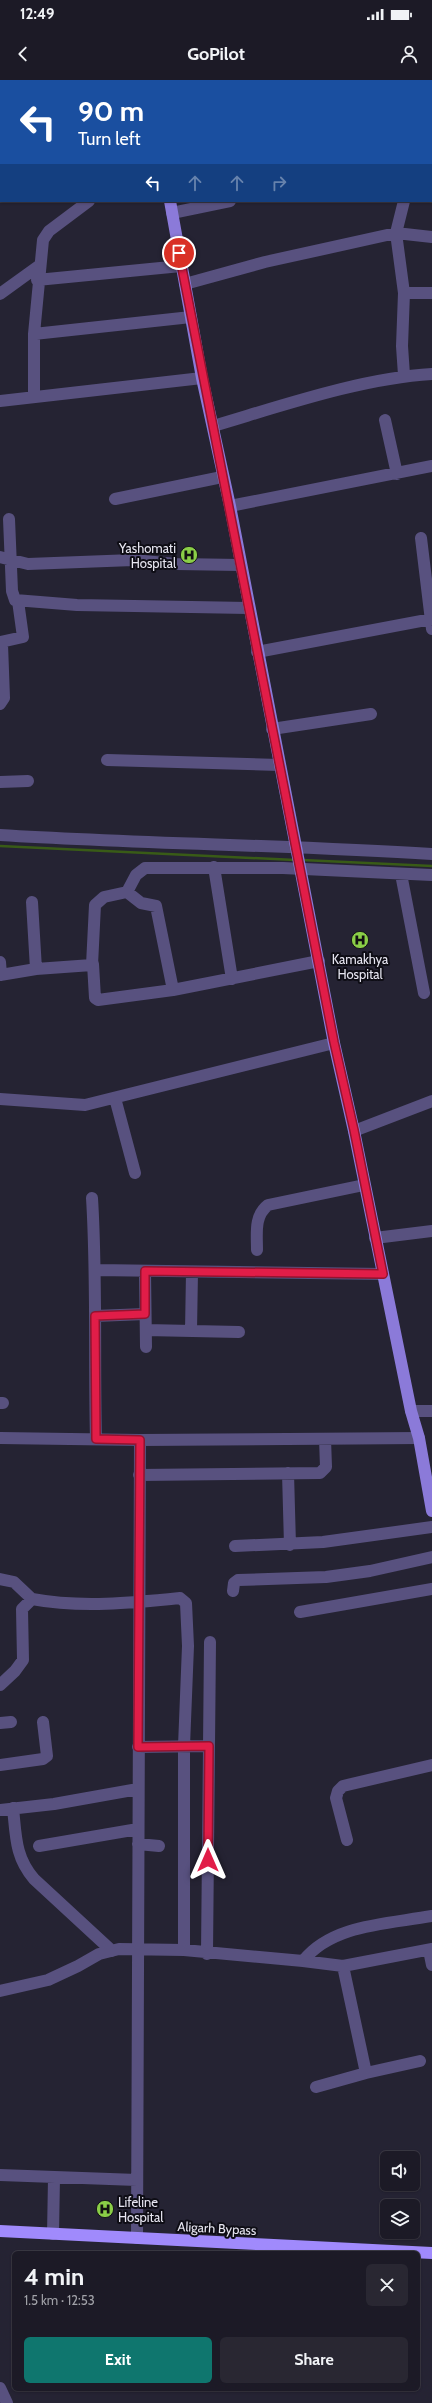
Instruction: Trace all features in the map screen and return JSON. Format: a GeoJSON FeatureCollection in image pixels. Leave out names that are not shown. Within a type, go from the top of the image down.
{"type":"FeatureCollection","features":[{"type":"Feature","properties":{"kind":"highway","name":"Aligarh Bypass"},"geometry":{"type":"LineString","coordinates":[[0,2231],[393,2251]]}},
{"type":"Feature","properties":{"kind":"highway","name":"Aligarh Bypass"},"geometry":{"type":"LineString","coordinates":[[420,2252],[432,2253]]}},
{"type":"Feature","properties":{"kind":"main road"},"geometry":{"type":"LineString","coordinates":[[170,202],[202,378],[213,426],[222,477],[230,506],[248,608],[334,1042],[354,1130],[411,1411],[419,1438],[431,1503]]}},
{"type":"Feature","properties":{"kind":"street"},"geometry":{"type":"LineString","coordinates":[[34,396],[34,334],[37,280],[43,240],[45,235],[88,202]]}},
{"type":"Feature","properties":{"kind":"street"},"geometry":{"type":"LineString","coordinates":[[172,213],[225,202]]}},
{"type":"Feature","properties":{"kind":"street"},"geometry":{"type":"LineString","coordinates":[[404,202],[396,234],[404,293],[402,346],[404,375]]}},
{"type":"Feature","properties":{"kind":"street"},"geometry":{"type":"LineString","coordinates":[[185,284],[265,262],[396,234],[432,237]]}},
{"type":"Feature","properties":{"kind":"street"},"geometry":{"type":"LineString","coordinates":[[0,294],[40,265]]}},
{"type":"Feature","properties":{"kind":"street"},"geometry":{"type":"LineString","coordinates":[[37,280],[181,266]]}},
{"type":"Feature","properties":{"kind":"street"},"geometry":{"type":"LineString","coordinates":[[404,293],[432,293]]}},
{"type":"Feature","properties":{"kind":"street"},"geometry":{"type":"LineString","coordinates":[[34,334],[191,317]]}},
{"type":"Feature","properties":{"kind":"street"},"geometry":{"type":"LineString","coordinates":[[213,426],[289,403],[404,375],[432,374]]}},
{"type":"Feature","properties":{"kind":"street"},"geometry":{"type":"LineString","coordinates":[[0,401],[202,378]]}},
{"type":"Feature","properties":{"kind":"street"},"geometry":{"type":"LineString","coordinates":[[385,420],[397,474]]}},
{"type":"Feature","properties":{"kind":"street"},"geometry":{"type":"LineString","coordinates":[[230,506],[432,466]]}},
{"type":"Feature","properties":{"kind":"street"},"geometry":{"type":"LineString","coordinates":[[115,499],[222,477]]}},
{"type":"Feature","properties":{"kind":"street"},"geometry":{"type":"LineString","coordinates":[[9,519],[6,559],[13,598],[18,601],[77,605],[248,608]]}},
{"type":"Feature","properties":{"kind":"street"},"geometry":{"type":"LineString","coordinates":[[257,652],[432,622],[421,538]]}},
{"type":"Feature","properties":{"kind":"street"},"geometry":{"type":"LineString","coordinates":[[6,559],[28,564],[133,560],[176,564],[240,564]]}},
{"type":"Feature","properties":{"kind":"street"},"geometry":{"type":"LineString","coordinates":[[0,704],[4,698],[0,642],[23,637],[18,601]]}},
{"type":"Feature","properties":{"kind":"street"},"geometry":{"type":"LineString","coordinates":[[272,729],[371,714]]}},
{"type":"Feature","properties":{"kind":"street"},"geometry":{"type":"LineString","coordinates":[[107,760],[279,765]]}},
{"type":"Feature","properties":{"kind":"street"},"geometry":{"type":"LineString","coordinates":[[0,782],[28,781]]}},
{"type":"Feature","properties":{"kind":"street"},"geometry":{"type":"LineString","coordinates":[[0,835],[73,839],[298,859],[342,869],[432,875]]}},
{"type":"Feature","properties":{"kind":"street"},"geometry":{"type":"LineString","coordinates":[[319,961],[173,990],[98,1000],[95,998],[93,964],[95,905],[104,897],[126,892],[136,875],[146,868],[214,867],[298,859],[432,854]]}},
{"type":"Feature","properties":{"kind":"street"},"geometry":{"type":"LineString","coordinates":[[214,867],[232,979]]}},
{"type":"Feature","properties":{"kind":"street"},"geometry":{"type":"LineString","coordinates":[[401,874],[424,993]]}},
{"type":"Feature","properties":{"kind":"street"},"geometry":{"type":"LineString","coordinates":[[126,892],[141,903],[156,906],[173,990]]}},
{"type":"Feature","properties":{"kind":"street"},"geometry":{"type":"LineString","coordinates":[[32,902],[36,969]]}},
{"type":"Feature","properties":{"kind":"street"},"geometry":{"type":"LineString","coordinates":[[0,962],[1,975],[36,969],[88,966],[93,964]]}},
{"type":"Feature","properties":{"kind":"street"},"geometry":{"type":"LineString","coordinates":[[0,1099],[72,1106],[85,1105],[334,1042]]}},
{"type":"Feature","properties":{"kind":"street"},"geometry":{"type":"LineString","coordinates":[[115,1098],[135,1173]]}},
{"type":"Feature","properties":{"kind":"street"},"geometry":{"type":"LineString","coordinates":[[354,1130],[432,1101]]}},
{"type":"Feature","properties":{"kind":"street"},"geometry":{"type":"LineString","coordinates":[[257,1250],[257,1218],[261,1210],[268,1205],[364,1185]]}},
{"type":"Feature","properties":{"kind":"street"},"geometry":{"type":"LineString","coordinates":[[92,1198],[96,1270],[96,1439]]}},
{"type":"Feature","properties":{"kind":"street"},"geometry":{"type":"LineString","coordinates":[[375,1238],[432,1231]]}},
{"type":"Feature","properties":{"kind":"street"},"geometry":{"type":"LineString","coordinates":[[96,1270],[383,1274]]}},
{"type":"Feature","properties":{"kind":"street"},"geometry":{"type":"LineString","coordinates":[[145,1271],[146,1347]]}},
{"type":"Feature","properties":{"kind":"street"},"geometry":{"type":"LineString","coordinates":[[191,1331],[192,1272]]}},
{"type":"Feature","properties":{"kind":"street"},"geometry":{"type":"LineString","coordinates":[[95,1316],[145,1314]]}},
{"type":"Feature","properties":{"kind":"street"},"geometry":{"type":"LineString","coordinates":[[146,1330],[239,1332]]}},
{"type":"Feature","properties":{"kind":"street"},"geometry":{"type":"LineString","coordinates":[[411,1411],[432,1411]]}},
{"type":"Feature","properties":{"kind":"street"},"geometry":{"type":"LineString","coordinates":[[0,1438],[140,1440],[419,1438]]}},
{"type":"Feature","properties":{"kind":"street"},"geometry":{"type":"LineString","coordinates":[[139,1475],[288,1473],[324,1471],[326,1467],[325,1439]]}},
{"type":"Feature","properties":{"kind":"street"},"geometry":{"type":"LineString","coordinates":[[137,2238],[140,1440]]}},
{"type":"Feature","properties":{"kind":"street"},"geometry":{"type":"LineString","coordinates":[[288,1473],[290,1545]]}},
{"type":"Feature","properties":{"kind":"street"},"geometry":{"type":"LineString","coordinates":[[235,1546],[290,1545],[352,1539],[432,1527]]}},
{"type":"Feature","properties":{"kind":"street"},"geometry":{"type":"LineString","coordinates":[[233,1591],[234,1583],[238,1580],[326,1577],[370,1571],[432,1557]]}},
{"type":"Feature","properties":{"kind":"street"},"geometry":{"type":"LineString","coordinates":[[0,1580],[14,1582],[32,1599],[72,1602],[139,1602],[180,1598],[186,1603],[188,1646],[184,1746],[184,1950]]}},
{"type":"Feature","properties":{"kind":"street"},"geometry":{"type":"LineString","coordinates":[[300,1612],[432,1589]]}},
{"type":"Feature","properties":{"kind":"street"},"geometry":{"type":"LineString","coordinates":[[0,1685],[16,1671],[23,1660],[22,1609],[32,1599]]}},
{"type":"Feature","properties":{"kind":"street"},"geometry":{"type":"LineString","coordinates":[[207,1954],[210,1642]]}},
{"type":"Feature","properties":{"kind":"street"},"geometry":{"type":"LineString","coordinates":[[0,1765],[43,1759],[47,1756],[44,1722]]}},
{"type":"Feature","properties":{"kind":"street"},"geometry":{"type":"LineString","coordinates":[[138,1747],[209,1746]]}},
{"type":"Feature","properties":{"kind":"street"},"geometry":{"type":"LineString","coordinates":[[347,1840],[336,1798],[338,1791],[343,1786],[432,1765]]}},
{"type":"Feature","properties":{"kind":"street"},"geometry":{"type":"LineString","coordinates":[[0,1810],[54,1804],[138,1789]]}},
{"type":"Feature","properties":{"kind":"street"},"geometry":{"type":"LineString","coordinates":[[13,1808],[19,1856],[24,1867],[34,1879],[112,1951]]}},
{"type":"Feature","properties":{"kind":"street"},"geometry":{"type":"LineString","coordinates":[[39,1846],[138,1829]]}},
{"type":"Feature","properties":{"kind":"street"},"geometry":{"type":"LineString","coordinates":[[138,1844],[159,1846]]}},
{"type":"Feature","properties":{"kind":"street"},"geometry":{"type":"LineString","coordinates":[[303,1960],[322,1942],[339,1934],[432,1916]]}},
{"type":"Feature","properties":{"kind":"street"},"geometry":{"type":"LineString","coordinates":[[0,1991],[48,1980],[78,1966],[98,1954],[137,1948],[184,1950],[207,1954],[303,1960],[343,1966],[431,1950],[432,1965]]}},
{"type":"Feature","properties":{"kind":"street"},"geometry":{"type":"LineString","coordinates":[[343,1966],[366,2073]]}},
{"type":"Feature","properties":{"kind":"street"},"geometry":{"type":"LineString","coordinates":[[316,2087],[366,2073],[420,2061]]}},
{"type":"Feature","properties":{"kind":"street"},"geometry":{"type":"LineString","coordinates":[[0,2176],[137,2180]]}},
{"type":"Feature","properties":{"kind":"street"},"geometry":{"type":"LineString","coordinates":[[53,2234],[54,2178]]}},
{"type":"Feature","properties":{"kind":"street"},"geometry":{"type":"LineString","coordinates":[[0,2388],[7,2403]]}},
{"type":"Feature","properties":{"kind":"waterway"},"geometry":{"type":"LineString","coordinates":[[0,846],[295,860]]}},
{"type":"Feature","properties":{"kind":"waterway"},"geometry":{"type":"LineString","coordinates":[[302,860],[432,866]]}},
{"type":"Feature","properties":{"kind":"place","name":"Yashomati Hospital"},"geometry":{"type":"Point","coordinates":[189,555]}},
{"type":"Feature","properties":{"kind":"place","name":"Kamakhya Hospital"},"geometry":{"type":"Point","coordinates":[360,940]}},
{"type":"Feature","properties":{"kind":"place","name":"Lifeline Hospital"},"geometry":{"type":"Point","coordinates":[105,2209]}},
{"type":"Feature","properties":{"kind":"route"},"geometry":{"type":"LineString","coordinates":[[179,253],[202,378],[213,426],[222,477],[230,506],[248,608],[334,1042],[354,1130],[383,1274],[145,1271],[145,1314],[95,1316],[94,1356],[96,1439],[140,1440],[138,1747],[209,1746],[208,1860]]}}]}
